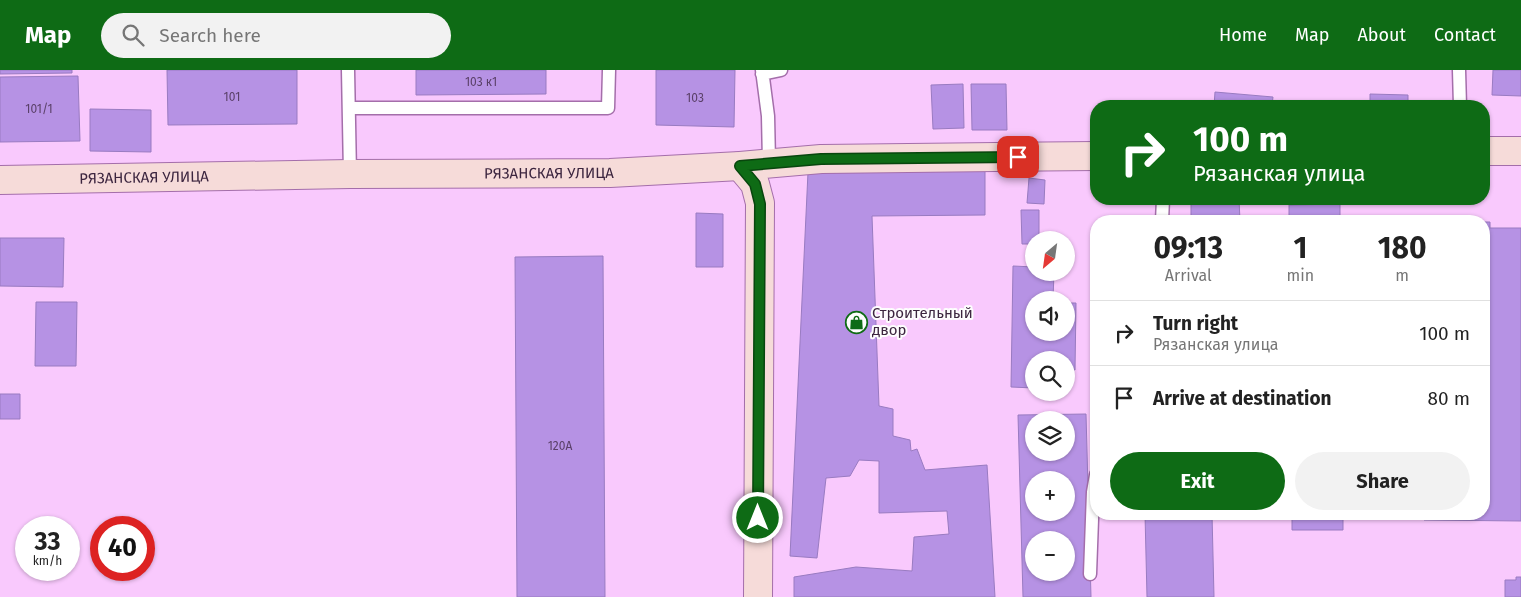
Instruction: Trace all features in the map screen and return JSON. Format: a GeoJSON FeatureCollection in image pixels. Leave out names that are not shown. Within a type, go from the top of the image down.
{"type":"FeatureCollection","features":[{"type":"Feature","properties":{"kind":"main road"},"geometry":{"type":"LineString","coordinates":[[1490,152],[1521,151]]}},
{"type":"Feature","properties":{"kind":"main road","name":"РЯЗАНСКАЯ УЛИЦА"},"geometry":{"type":"LineString","coordinates":[[0,180],[350,174],[610,173],[740,166],[821,159],[1090,156]]}},
{"type":"Feature","properties":{"kind":"main road"},"geometry":{"type":"LineString","coordinates":[[740,166],[755,184],[760,204],[758,597]]}},
{"type":"Feature","properties":{"kind":"lane"},"geometry":{"type":"LineString","coordinates":[[348,70],[350,174]]}},
{"type":"Feature","properties":{"kind":"lane"},"geometry":{"type":"LineString","coordinates":[[349,108],[608,108],[609,70]]}},
{"type":"Feature","properties":{"kind":"lane"},"geometry":{"type":"LineString","coordinates":[[769,162],[768,116],[762,72],[781,70]]}},
{"type":"Feature","properties":{"kind":"lane"},"geometry":{"type":"LineString","coordinates":[[1459,70],[1460,100]]}},
{"type":"Feature","properties":{"kind":"lane"},"geometry":{"type":"LineString","coordinates":[[1090,574],[1092,520]]}},
{"type":"Feature","properties":{"kind":"building"},"geometry":{"type":"Polygon","coordinates":[[[0,70],[72,70],[72,73],[0,74],[0,70]]]}},
{"type":"Feature","properties":{"kind":"building"},"geometry":{"type":"Polygon","coordinates":[[[167,70],[297,70],[297,124],[168,125],[167,70]]]}},
{"type":"Feature","properties":{"kind":"building"},"geometry":{"type":"Polygon","coordinates":[[[416,70],[546,70],[546,94],[416,95],[416,70]]]}},
{"type":"Feature","properties":{"kind":"building"},"geometry":{"type":"Polygon","coordinates":[[[656,70],[735,70],[734,127],[656,125],[656,70]]]}},
{"type":"Feature","properties":{"kind":"building"},"geometry":{"type":"Polygon","coordinates":[[[1493,70],[1521,70],[1521,96],[1492,95],[1493,70]]]}},
{"type":"Feature","properties":{"kind":"building"},"geometry":{"type":"Polygon","coordinates":[[[78,76],[80,141],[0,142],[0,77],[78,76]]]}},
{"type":"Feature","properties":{"kind":"building"},"geometry":{"type":"Polygon","coordinates":[[[963,84],[964,128],[933,129],[931,85],[963,84]]]}},
{"type":"Feature","properties":{"kind":"building"},"geometry":{"type":"Polygon","coordinates":[[[971,84],[1006,84],[1007,130],[972,130],[971,84]]]}},
{"type":"Feature","properties":{"kind":"building"},"geometry":{"type":"Polygon","coordinates":[[[1215,92],[1273,97],[1273,100],[1214,100],[1215,92]]]}},
{"type":"Feature","properties":{"kind":"building"},"geometry":{"type":"Polygon","coordinates":[[[1370,94],[1408,95],[1408,100],[1370,100],[1370,94]]]}},
{"type":"Feature","properties":{"kind":"building"},"geometry":{"type":"Polygon","coordinates":[[[90,109],[151,110],[151,152],[90,151],[90,109]]]}},
{"type":"Feature","properties":{"kind":"building"},"geometry":{"type":"Polygon","coordinates":[[[985,166],[985,215],[872,216],[879,406],[893,409],[893,436],[910,440],[911,451],[917,449],[925,470],[987,465],[995,597],[794,597],[794,577],[856,567],[912,571],[914,537],[949,534],[947,511],[879,513],[879,461],[859,460],[850,476],[826,478],[817,558],[790,556],[808,172],[985,166]]]}},
{"type":"Feature","properties":{"kind":"building"},"geometry":{"type":"Polygon","coordinates":[[[1029,178],[1045,180],[1044,204],[1027,203],[1029,178]]]}},
{"type":"Feature","properties":{"kind":"building"},"geometry":{"type":"Polygon","coordinates":[[[1191,205],[1239,205],[1240,215],[1191,215],[1191,205]]]}},
{"type":"Feature","properties":{"kind":"building"},"geometry":{"type":"Polygon","coordinates":[[[1289,205],[1340,205],[1340,215],[1289,215],[1289,205]]]}},
{"type":"Feature","properties":{"kind":"building"},"geometry":{"type":"Polygon","coordinates":[[[1021,210],[1039,210],[1039,231],[1025,231],[1025,244],[1022,244],[1021,210]]]}},
{"type":"Feature","properties":{"kind":"building"},"geometry":{"type":"Polygon","coordinates":[[[696,213],[723,214],[723,267],[696,267],[696,213]]]}},
{"type":"Feature","properties":{"kind":"building"},"geometry":{"type":"Polygon","coordinates":[[[1490,228],[1521,228],[1521,521],[1424,520],[1490,520],[1490,228]]]}},
{"type":"Feature","properties":{"kind":"building"},"geometry":{"type":"Polygon","coordinates":[[[0,238],[64,238],[63,287],[0,286],[0,238]]]}},
{"type":"Feature","properties":{"kind":"building"},"geometry":{"type":"Polygon","coordinates":[[[603,256],[605,597],[517,597],[515,257],[603,256]]]}},
{"type":"Feature","properties":{"kind":"building"},"geometry":{"type":"Polygon","coordinates":[[[1013,266],[1025,267],[1025,281],[1054,281],[1053,291],[1025,291],[1025,341],[1075,341],[1076,303],[1075,370],[1075,351],[1025,351],[1025,388],[1011,387],[1013,266]]]}},
{"type":"Feature","properties":{"kind":"building"},"geometry":{"type":"Polygon","coordinates":[[[36,302],[77,302],[76,366],[35,366],[36,302]]]}},
{"type":"Feature","properties":{"kind":"building"},"geometry":{"type":"Polygon","coordinates":[[[0,394],[20,394],[20,419],[0,419],[0,394]]]}},
{"type":"Feature","properties":{"kind":"building"},"geometry":{"type":"Polygon","coordinates":[[[1075,414],[1086,414],[1091,597],[1023,597],[1018,415],[1025,415],[1025,461],[1075,461],[1075,414]]]}},
{"type":"Feature","properties":{"kind":"building"},"geometry":{"type":"Polygon","coordinates":[[[1145,520],[1212,520],[1214,597],[1147,597],[1145,520]]]}},
{"type":"Feature","properties":{"kind":"building"},"geometry":{"type":"Polygon","coordinates":[[[1292,520],[1343,520],[1343,530],[1292,530],[1292,520]]]}},
{"type":"Feature","properties":{"kind":"building"},"geometry":{"type":"Polygon","coordinates":[[[1516,577],[1521,577],[1521,597],[1505,597],[1505,580],[1516,580],[1516,577]]]}},
{"type":"Feature","properties":{"kind":"place","name":"Строительный двор"},"geometry":{"type":"Point","coordinates":[856,322]}},
{"type":"Feature","properties":{"kind":"route"},"geometry":{"type":"LineString","coordinates":[[758,518],[760,204],[755,184],[740,166],[821,159],[1018,157]]}}]}
